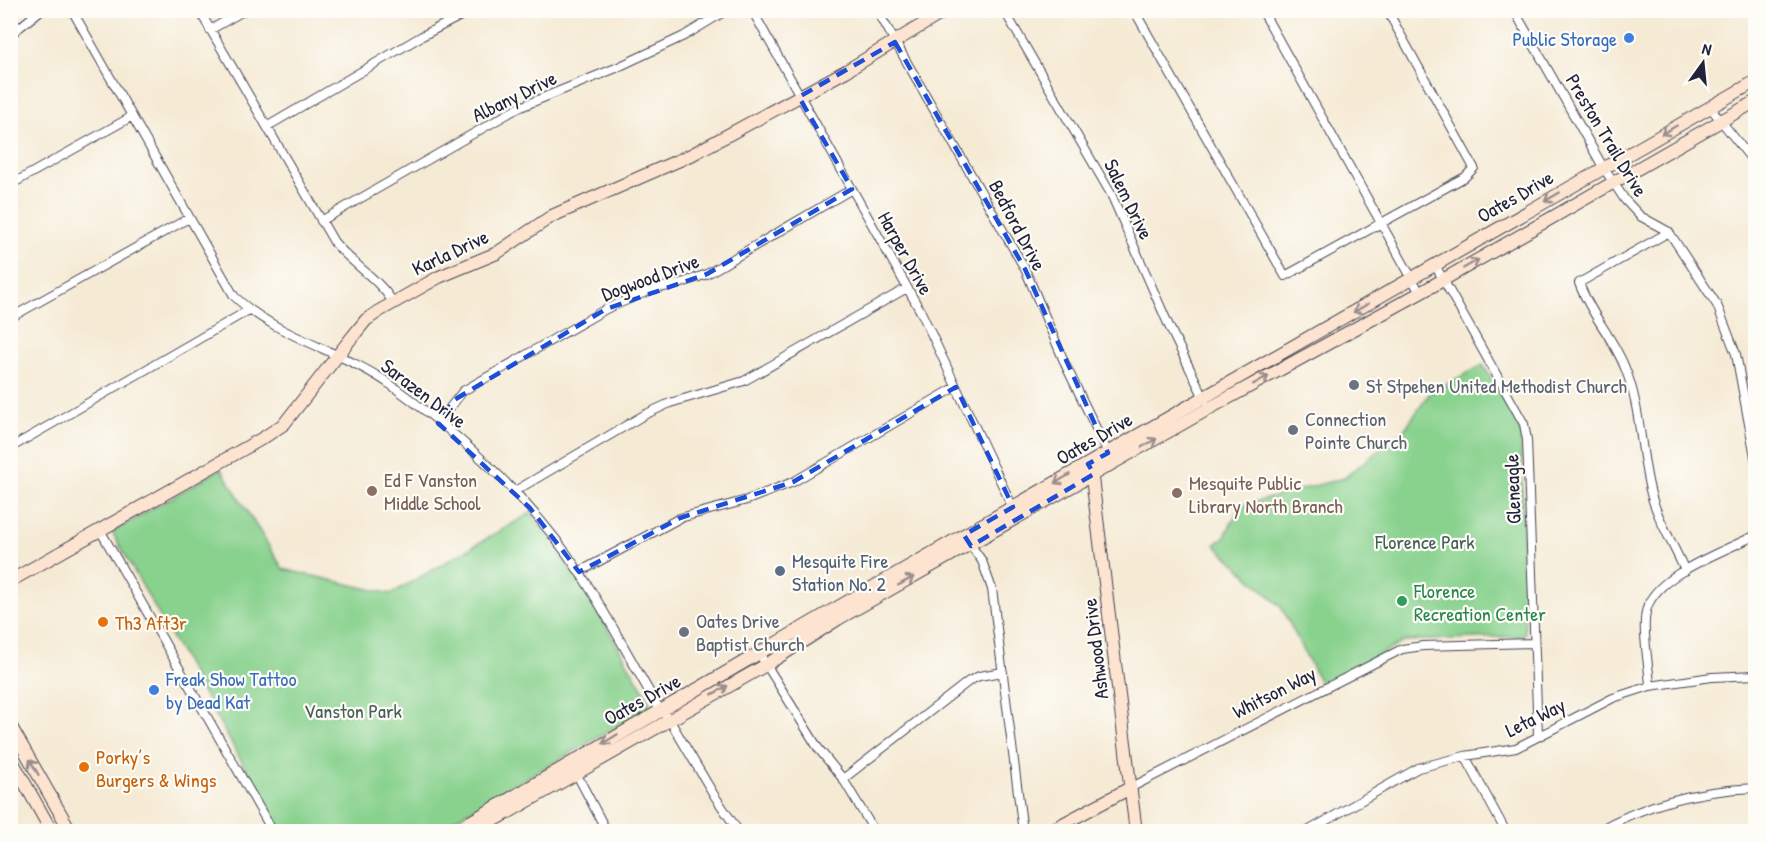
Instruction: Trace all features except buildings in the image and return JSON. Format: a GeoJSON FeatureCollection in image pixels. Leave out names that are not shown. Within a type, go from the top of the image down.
{"type":"FeatureCollection","features":[{"type":"Feature","properties":{"kind":"main road","name":"Karla Drive"},"geometry":{"type":"LineString","coordinates":[[10,581],[284,424],[366,320],[393,302],[439,277],[497,253],[552,216],[691,155],[799,97],[947,10]]}},
{"type":"Feature","properties":{"kind":"main road","name":"Oates Drive"},"geometry":{"type":"LineString","coordinates":[[665,714],[766,665],[838,618],[967,541],[1207,403],[1435,265],[1755,81]]}},
{"type":"Feature","properties":{"kind":"main road","name":"Oates Drive"},"geometry":{"type":"LineString","coordinates":[[1207,403],[1420,293],[1755,101]]}},
{"type":"Feature","properties":{"kind":"main road","name":"Ashwood Drive"},"geometry":{"type":"LineString","coordinates":[[1091,469],[1136,831]]}},
{"type":"Feature","properties":{"kind":"main road","name":"Oates Drive"},"geometry":{"type":"LineString","coordinates":[[453,831],[477,828],[665,714],[759,653],[967,541]]}},
{"type":"Feature","properties":{"kind":"main road"},"geometry":{"type":"LineString","coordinates":[[10,725],[71,831]]}},
{"type":"Feature","properties":{"kind":"main road"},"geometry":{"type":"LineString","coordinates":[[10,757],[52,831]]}},
{"type":"Feature","properties":{"kind":"main road","name":"Whitson Way"},"geometry":{"type":"LineString","coordinates":[[1048,831],[1130,788]]}},
{"type":"Feature","properties":{"kind":"main road"},"geometry":{"type":"LineString","coordinates":[[44,816],[58,810]]}},
{"type":"Feature","properties":{"kind":"street"},"geometry":{"type":"LineString","coordinates":[[10,35],[41,10]]}},
{"type":"Feature","properties":{"kind":"street","name":"Sarazen Drive"},"geometry":{"type":"LineString","coordinates":[[72,10],[234,296],[267,323],[390,384],[515,491],[579,572],[714,795],[739,831]]}},
{"type":"Feature","properties":{"kind":"street"},"geometry":{"type":"LineString","coordinates":[[199,10],[321,221],[347,257],[378,280],[393,302]]}},
{"type":"Feature","properties":{"kind":"street"},"geometry":{"type":"LineString","coordinates":[[210,30],[245,10]]}},
{"type":"Feature","properties":{"kind":"street"},"geometry":{"type":"LineString","coordinates":[[267,126],[422,36],[472,10]]}},
{"type":"Feature","properties":{"kind":"street","name":"Albany Drive"},"geometry":{"type":"LineString","coordinates":[[321,221],[518,108],[616,69],[684,36],[727,10]]}},
{"type":"Feature","properties":{"kind":"street","name":"Harper Drive"},"geometry":{"type":"LineString","coordinates":[[752,10],[942,353],[1016,513]]}},
{"type":"Feature","properties":{"kind":"street","name":"Bedford Drive"},"geometry":{"type":"LineString","coordinates":[[877,10],[1025,268],[1066,366],[1111,458]]}},
{"type":"Feature","properties":{"kind":"street","name":"Salem Drive"},"geometry":{"type":"LineString","coordinates":[[1004,10],[1111,194],[1168,327],[1207,403]]}},
{"type":"Feature","properties":{"kind":"street"},"geometry":{"type":"LineString","coordinates":[[1134,10],[1284,276],[1383,224],[1465,177],[1474,168],[1387,10]]}},
{"type":"Feature","properties":{"kind":"street"},"geometry":{"type":"LineString","coordinates":[[1262,10],[1420,293]]}},
{"type":"Feature","properties":{"kind":"street","name":"Preston Trail Drive"},"geometry":{"type":"LineString","coordinates":[[1514,10],[1613,182],[1633,210],[1653,225],[1669,232],[1717,305],[1736,354],[1755,462]]}},
{"type":"Feature","properties":{"kind":"street"},"geometry":{"type":"LineString","coordinates":[[1710,106],[1755,165]]}},
{"type":"Feature","properties":{"kind":"street"},"geometry":{"type":"LineString","coordinates":[[10,185],[131,117]]}},
{"type":"Feature","properties":{"kind":"street","name":"Dogwood Drive"},"geometry":{"type":"LineString","coordinates":[[438,423],[463,392],[606,309],[653,289],[679,285],[707,274],[852,189]]}},
{"type":"Feature","properties":{"kind":"street"},"geometry":{"type":"LineString","coordinates":[[10,318],[189,218]]}},
{"type":"Feature","properties":{"kind":"street"},"geometry":{"type":"LineString","coordinates":[[1669,232],[1579,283],[1590,310],[1602,324],[1625,366],[1639,420],[1651,493],[1685,571]]}},
{"type":"Feature","properties":{"kind":"street","name":"Gleneagle"},"geometry":{"type":"LineString","coordinates":[[1435,265],[1524,424],[1527,440],[1538,735]]}},
{"type":"Feature","properties":{"kind":"street"},"geometry":{"type":"LineString","coordinates":[[515,491],[644,415],[670,403],[744,381],[907,288]]}},
{"type":"Feature","properties":{"kind":"street"},"geometry":{"type":"LineString","coordinates":[[10,448],[249,310]]}},
{"type":"Feature","properties":{"kind":"street"},"geometry":{"type":"LineString","coordinates":[[579,572],[680,518],[747,500],[793,482],[956,387]]}},
{"type":"Feature","properties":{"kind":"street"},"geometry":{"type":"LineString","coordinates":[[100,530],[273,831]]}},
{"type":"Feature","properties":{"kind":"street"},"geometry":{"type":"LineString","coordinates":[[1650,686],[1647,608],[1654,592],[1685,571],[1755,535]]}},
{"type":"Feature","properties":{"kind":"street"},"geometry":{"type":"LineString","coordinates":[[967,541],[982,561],[992,589],[1023,831]]}},
{"type":"Feature","properties":{"kind":"street","name":"Whitson Way"},"geometry":{"type":"LineString","coordinates":[[1130,788],[1402,649],[1423,646],[1534,643]]}},
{"type":"Feature","properties":{"kind":"street"},"geometry":{"type":"LineString","coordinates":[[759,653],[818,748],[843,779],[875,831]]}},
{"type":"Feature","properties":{"kind":"street"},"geometry":{"type":"LineString","coordinates":[[843,779],[969,681],[979,676],[1002,672]]}},
{"type":"Feature","properties":{"kind":"street","name":"Leta Way"},"geometry":{"type":"LineString","coordinates":[[1306,831],[1418,768],[1466,756],[1516,748],[1613,698],[1650,686],[1712,676],[1755,675]]}},
{"type":"Feature","properties":{"kind":"street"},"geometry":{"type":"LineString","coordinates":[[1466,756],[1506,831]]}},
{"type":"Feature","properties":{"kind":"street"},"geometry":{"type":"LineString","coordinates":[[573,768],[607,831]]}},
{"type":"Feature","properties":{"kind":"street"},"geometry":{"type":"LineString","coordinates":[[1596,831],[1620,817],[1686,795],[1755,788]]}},
{"type":"Feature","properties":{"kind":"highlighted area"},"geometry":{"type":"Polygon","coordinates":[[[895,42],[1025,269],[1108,453],[1088,464],[1094,474],[971,546],[964,535],[1013,507],[956,387],[793,482],[680,518],[579,572],[530,508],[438,423],[454,400],[606,309],[707,274],[852,189],[799,97],[895,42]]]}},
{"type":"Feature","properties":{"kind":"green space","name":"Florence Park"},"geometry":{"type":"Polygon","coordinates":[[[1483,365],[1518,422],[1521,434],[1525,634],[1522,636],[1405,641],[1322,686],[1281,607],[1215,545],[1225,536],[1240,506],[1344,478],[1404,430],[1430,393],[1483,365]]]}},
{"type":"Feature","properties":{"kind":"green space","name":"Vanston Park"},"geometry":{"type":"Polygon","coordinates":[[[221,469],[283,569],[391,594],[531,513],[584,588],[649,700],[650,708],[434,831],[281,831],[112,532],[221,469]]]}},
{"type":"Feature","properties":{"kind":"place","name":"Public Storage"},"geometry":{"type":"Point","coordinates":[1629,38]}},
{"type":"Feature","properties":{"kind":"place","name":"St Stpehen United Methodist Church"},"geometry":{"type":"Point","coordinates":[1354,385]}},
{"type":"Feature","properties":{"kind":"place","name":"Connection Pointe Church"},"geometry":{"type":"Point","coordinates":[1293,430]}},
{"type":"Feature","properties":{"kind":"place","name":"Ed F Vanston Middle School"},"geometry":{"type":"Point","coordinates":[372,491]}},
{"type":"Feature","properties":{"kind":"place","name":"Mesquite Public Library North Branch"},"geometry":{"type":"Point","coordinates":[1177,493]}},
{"type":"Feature","properties":{"kind":"place","name":"Mesquite Fire Station No. 2"},"geometry":{"type":"Point","coordinates":[780,571]}},
{"type":"Feature","properties":{"kind":"place","name":"Florence Recreation Center"},"geometry":{"type":"Point","coordinates":[1402,601]}},
{"type":"Feature","properties":{"kind":"place","name":"Th3 Aft3r"},"geometry":{"type":"Point","coordinates":[103,622]}},
{"type":"Feature","properties":{"kind":"place","name":"Oates Drive Baptist Church"},"geometry":{"type":"Point","coordinates":[684,632]}},
{"type":"Feature","properties":{"kind":"place","name":"Freak Show Tattoo by Dead Kat"},"geometry":{"type":"Point","coordinates":[154,690]}},
{"type":"Feature","properties":{"kind":"place","name":"Porky’s Burgers & Wings"},"geometry":{"type":"Point","coordinates":[84,767]}}]}
